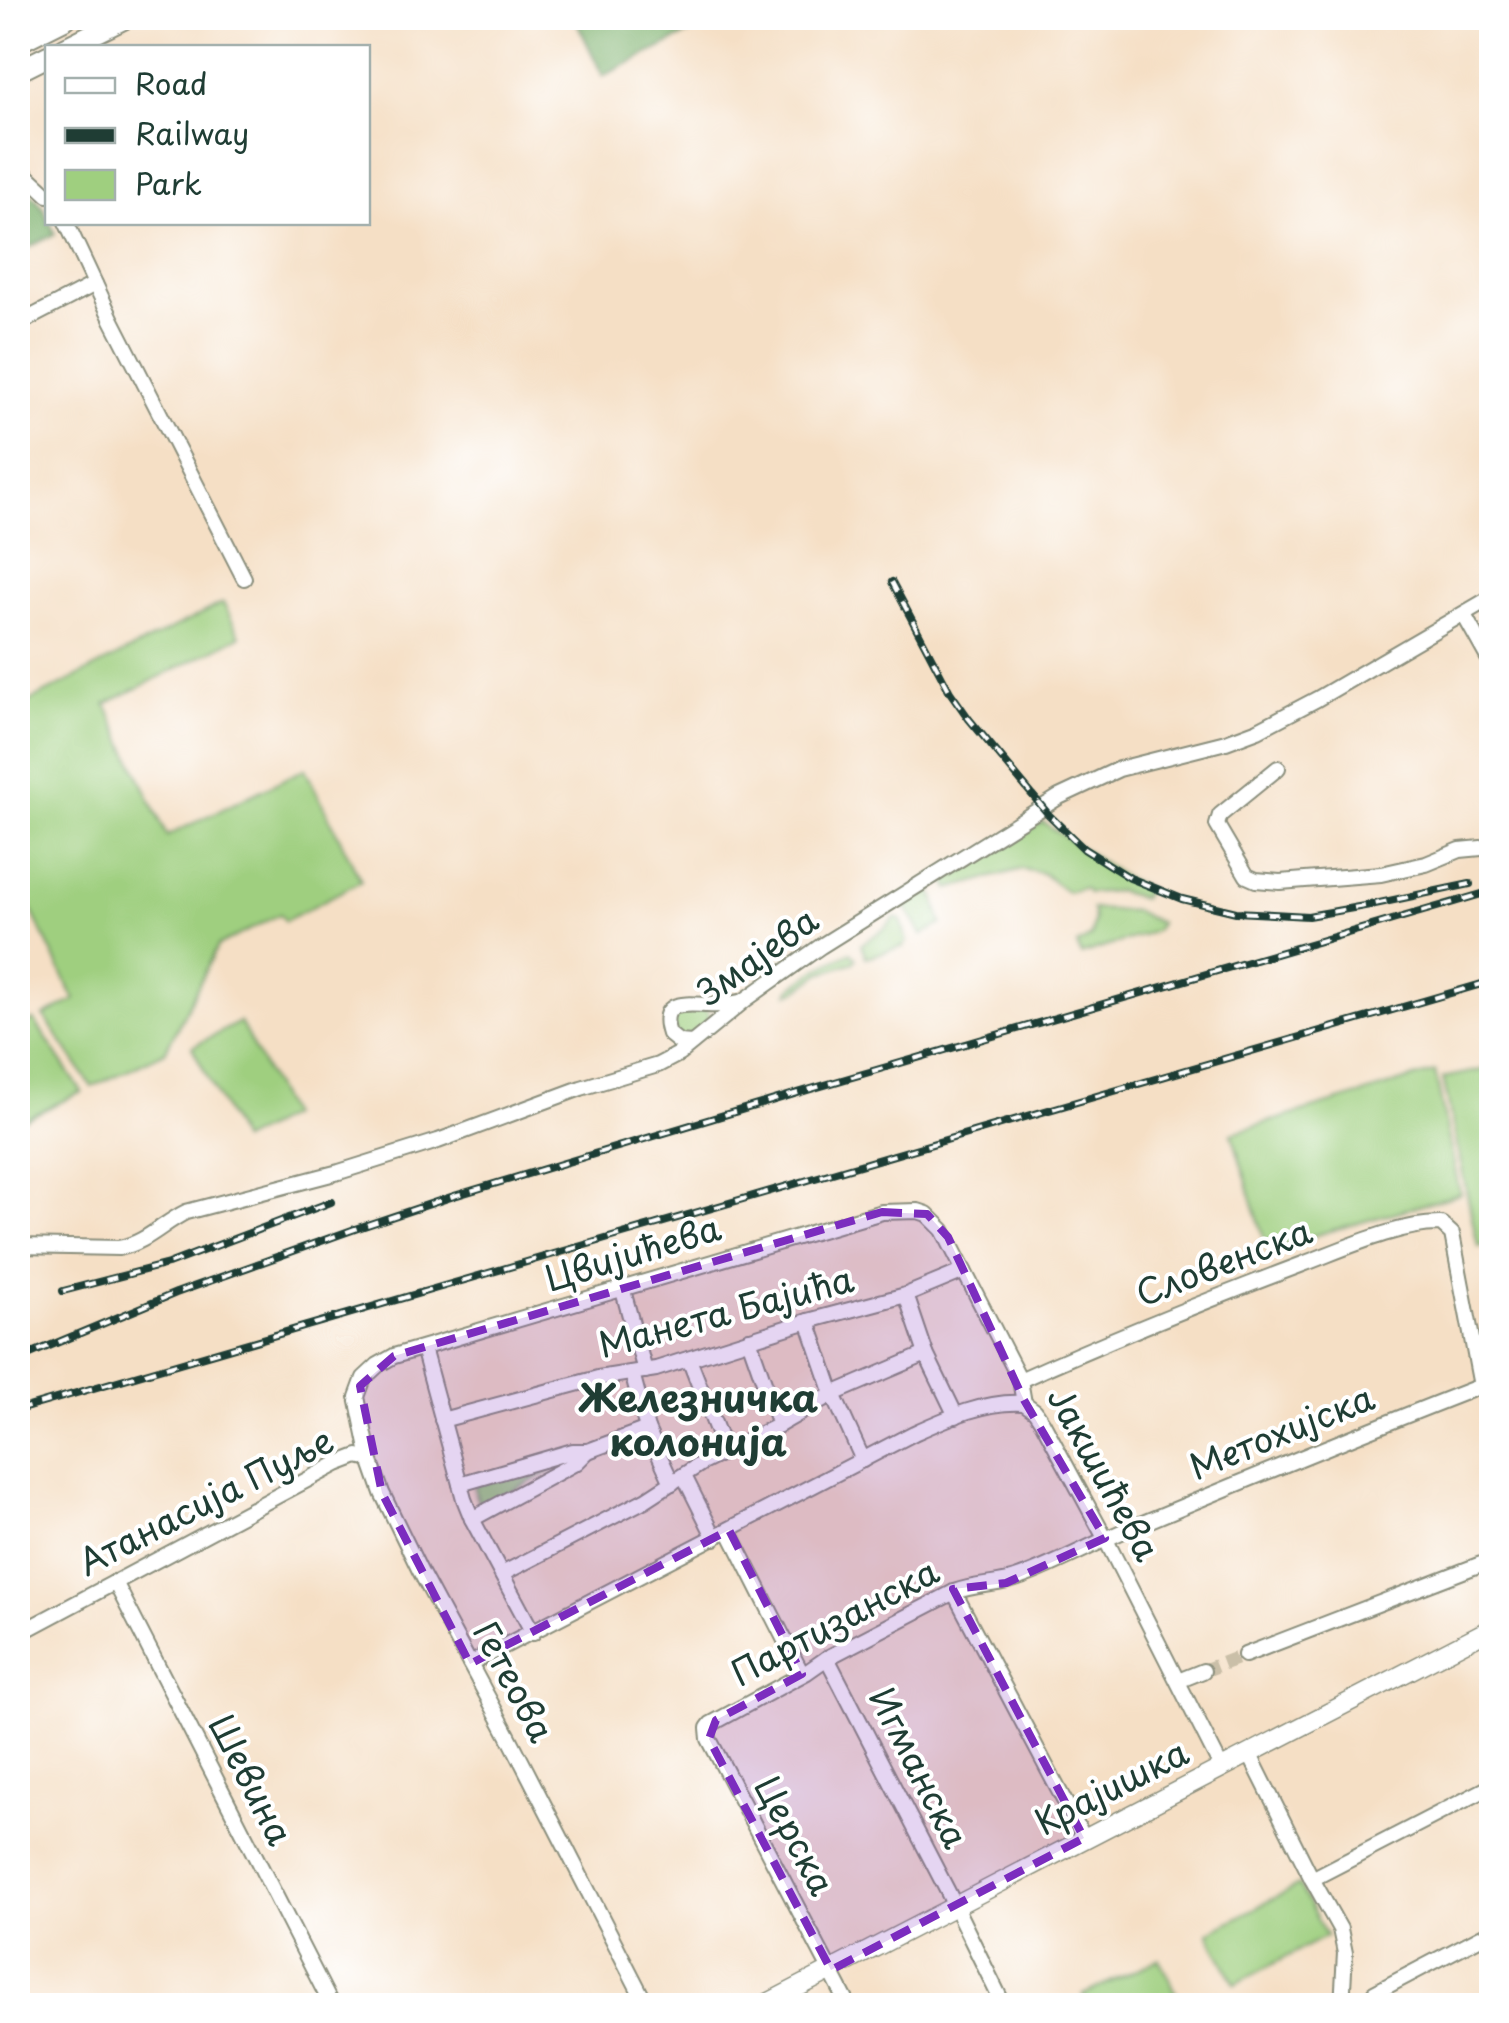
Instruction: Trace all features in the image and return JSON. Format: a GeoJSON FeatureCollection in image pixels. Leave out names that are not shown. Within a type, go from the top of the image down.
{"type":"FeatureCollection","features":[{"type":"Feature","properties":{"kind":"highway"},"geometry":{"type":"LineString","coordinates":[[18,42],[66,18]]}},
{"type":"Feature","properties":{"kind":"highway"},"geometry":{"type":"LineString","coordinates":[[71,45],[125,19]]}},
{"type":"Feature","properties":{"kind":"highway"},"geometry":{"type":"LineString","coordinates":[[18,71],[45,58]]}},
{"type":"Feature","properties":{"kind":"main road","name":"Крајишка"},"geometry":{"type":"LineString","coordinates":[[762,2006],[1492,1628]]}},
{"type":"Feature","properties":{"kind":"street"},"geometry":{"type":"LineString","coordinates":[[18,167],[45,193]]}},
{"type":"Feature","properties":{"kind":"street"},"geometry":{"type":"LineString","coordinates":[[68,225],[244,578]]}},
{"type":"Feature","properties":{"kind":"street"},"geometry":{"type":"LineString","coordinates":[[18,324],[95,284]]}},
{"type":"Feature","properties":{"kind":"street","name":"Змајева"},"geometry":{"type":"LineString","coordinates":[[18,1246],[128,1246],[186,1212],[356,1167],[658,1065],[679,1054],[745,1000],[892,900],[1074,789],[1118,768],[1243,736],[1317,699],[1492,597]]}},
{"type":"Feature","properties":{"kind":"street"},"geometry":{"type":"LineString","coordinates":[[1464,614],[1492,664]]}},
{"type":"Feature","properties":{"kind":"street"},"geometry":{"type":"LineString","coordinates":[[1278,768],[1220,815],[1217,825],[1247,876],[1256,880],[1381,874],[1415,867],[1460,850],[1492,847]]}},
{"type":"Feature","properties":{"kind":"street"},"geometry":{"type":"LineString","coordinates":[[692,1043],[674,1039],[666,1028],[670,1010],[684,1002],[726,1005],[745,1000]]}},
{"type":"Feature","properties":{"kind":"street"},"geometry":{"type":"LineString","coordinates":[[707,1005],[713,1014],[710,1029]]}},
{"type":"Feature","properties":{"kind":"street"},"geometry":{"type":"LineString","coordinates":[[658,1065],[674,1039]]}},
{"type":"Feature","properties":{"kind":"street","name":"Цвијићева"},"geometry":{"type":"LineString","coordinates":[[364,1378],[385,1360],[882,1212],[908,1210],[927,1214]]}},
{"type":"Feature","properties":{"kind":"street","name":"Јакшићева"},"geometry":{"type":"LineString","coordinates":[[927,1214],[943,1230],[1020,1380],[1024,1403],[1044,1423],[1222,1767]]}},
{"type":"Feature","properties":{"kind":"street","name":"Словенска"},"geometry":{"type":"LineString","coordinates":[[1020,1380],[1150,1324],[1348,1247],[1410,1227],[1442,1224],[1452,1234],[1481,1386]]}},
{"type":"Feature","properties":{"kind":"street","name":"Манета Бајића"},"geometry":{"type":"LineString","coordinates":[[442,1420],[598,1378],[689,1359],[906,1295],[964,1272]]}},
{"type":"Feature","properties":{"kind":"street"},"geometry":{"type":"LineString","coordinates":[[622,1288],[647,1429],[714,1538]]}},
{"type":"Feature","properties":{"kind":"street"},"geometry":{"type":"LineString","coordinates":[[906,1295],[926,1354],[956,1416]]}},
{"type":"Feature","properties":{"kind":"street"},"geometry":{"type":"LineString","coordinates":[[808,1321],[833,1394],[863,1460]]}},
{"type":"Feature","properties":{"kind":"street"},"geometry":{"type":"LineString","coordinates":[[749,1339],[780,1425]]}},
{"type":"Feature","properties":{"kind":"street"},"geometry":{"type":"LineString","coordinates":[[423,1348],[472,1519],[532,1633]]}},
{"type":"Feature","properties":{"kind":"street"},"geometry":{"type":"LineString","coordinates":[[502,1574],[645,1500],[725,1451],[833,1394],[926,1354]]}},
{"type":"Feature","properties":{"kind":"street"},"geometry":{"type":"LineString","coordinates":[[689,1359],[725,1451]]}},
{"type":"Feature","properties":{"kind":"street","name":"Гетеова"},"geometry":{"type":"LineString","coordinates":[[364,1378],[357,1397],[370,1460],[398,1527],[647,2006]]}},
{"type":"Feature","properties":{"kind":"street"},"geometry":{"type":"LineString","coordinates":[[1481,1386],[1492,1408]]}},
{"type":"Feature","properties":{"kind":"street","name":"Метохијска"},"geometry":{"type":"LineString","coordinates":[[1106,1538],[1481,1386]]}},
{"type":"Feature","properties":{"kind":"street"},"geometry":{"type":"LineString","coordinates":[[470,1664],[914,1433],[956,1416],[1006,1403],[1024,1403]]}},
{"type":"Feature","properties":{"kind":"street"},"geometry":{"type":"LineString","coordinates":[[460,1484],[574,1451],[588,1451],[647,1429]]}},
{"type":"Feature","properties":{"kind":"street"},"geometry":{"type":"LineString","coordinates":[[472,1519],[578,1462],[588,1451]]}},
{"type":"Feature","properties":{"kind":"street","name":"Атанасија Пуље"},"geometry":{"type":"LineString","coordinates":[[18,1634],[337,1464],[358,1456],[370,1460]]}},
{"type":"Feature","properties":{"kind":"street"},"geometry":{"type":"LineString","coordinates":[[729,1530],[802,1674]]}},
{"type":"Feature","properties":{"kind":"street","name":"Партизанска"},"geometry":{"type":"LineString","coordinates":[[708,1728],[827,1658],[954,1592],[1024,1576],[1106,1538]]}},
{"type":"Feature","properties":{"kind":"street"},"geometry":{"type":"LineString","coordinates":[[1245,1654],[1489,1561]]}},
{"type":"Feature","properties":{"kind":"street","name":"Шевина"},"geometry":{"type":"LineString","coordinates":[[116,1582],[332,2006]]}},
{"type":"Feature","properties":{"kind":"street"},"geometry":{"type":"LineString","coordinates":[[954,1592],[1084,1838]]}},
{"type":"Feature","properties":{"kind":"street","name":"Игманска"},"geometry":{"type":"LineString","coordinates":[[827,1658],[1004,2006]]}},
{"type":"Feature","properties":{"kind":"street"},"geometry":{"type":"LineString","coordinates":[[1178,1680],[1203,1671]]}},
{"type":"Feature","properties":{"kind":"street","name":"Церска"},"geometry":{"type":"LineString","coordinates":[[708,1728],[709,1739],[849,2006]]}},
{"type":"Feature","properties":{"kind":"street"},"geometry":{"type":"LineString","coordinates":[[1250,1753],[1344,1939],[1342,2003],[1370,2005],[1374,1993],[1492,1931]]}},
{"type":"Feature","properties":{"kind":"street"},"geometry":{"type":"LineString","coordinates":[[1312,1879],[1492,1786]]}},
{"type":"Feature","properties":{"kind":"highlighted area"},"geometry":{"type":"Polygon","coordinates":[[[882,1212],[927,1214],[948,1237],[1024,1400],[1105,1538],[1006,1583],[953,1589],[1084,1838],[831,1970],[709,1739],[716,1720],[802,1674],[729,1530],[470,1664],[382,1493],[360,1386],[394,1356],[882,1212]]]}},
{"type":"Feature","properties":{"kind":"green space"},"geometry":{"type":"Polygon","coordinates":[[[575,18],[721,18],[603,76],[575,18]]]}},
{"type":"Feature","properties":{"kind":"green space"},"geometry":{"type":"Polygon","coordinates":[[[18,183],[41,205],[45,225],[51,225],[55,234],[18,253],[18,183]]]}},
{"type":"Feature","properties":{"kind":"green space"},"geometry":{"type":"Polygon","coordinates":[[[223,603],[240,636],[106,704],[167,836],[305,769],[361,881],[285,921],[280,914],[218,946],[165,1052],[92,1087],[44,1016],[75,1000],[18,883],[18,707],[223,603]]]}},
{"type":"Feature","properties":{"kind":"green space"},"geometry":{"type":"Polygon","coordinates":[[[1043,822],[1147,889],[1142,898],[1117,891],[1088,893],[1084,888],[1067,892],[1042,873],[1022,869],[949,889],[946,881],[1043,822]]]}},
{"type":"Feature","properties":{"kind":"green space"},"geometry":{"type":"Polygon","coordinates":[[[932,890],[942,924],[922,935],[904,904],[932,890]]]}},
{"type":"Feature","properties":{"kind":"green space"},"geometry":{"type":"Polygon","coordinates":[[[1092,909],[1135,911],[1160,923],[1155,931],[1081,955],[1077,945],[1091,937],[1092,909]]]}},
{"type":"Feature","properties":{"kind":"green space"},"geometry":{"type":"Polygon","coordinates":[[[895,918],[901,920],[907,942],[903,947],[866,957],[861,945],[895,918]]]}},
{"type":"Feature","properties":{"kind":"green space"},"geometry":{"type":"Polygon","coordinates":[[[851,952],[856,958],[854,962],[821,973],[789,993],[819,968],[851,952]]]}},
{"type":"Feature","properties":{"kind":"green space"},"geometry":{"type":"Polygon","coordinates":[[[706,1009],[706,1026],[690,1039],[678,1038],[670,1019],[674,1012],[706,1009]]]}},
{"type":"Feature","properties":{"kind":"green space"},"geometry":{"type":"Polygon","coordinates":[[[34,1020],[82,1092],[18,1122],[18,1028],[34,1020]]]}},
{"type":"Feature","properties":{"kind":"green space"},"geometry":{"type":"Polygon","coordinates":[[[240,1022],[289,1116],[241,1141],[192,1047],[240,1022]]]}},
{"type":"Feature","properties":{"kind":"green space"},"geometry":{"type":"Polygon","coordinates":[[[1491,1068],[1491,1244],[1478,1247],[1443,1078],[1491,1068]]]}},
{"type":"Feature","properties":{"kind":"green space"},"geometry":{"type":"Polygon","coordinates":[[[1435,1072],[1460,1194],[1267,1249],[1232,1133],[1435,1072]]]}},
{"type":"Feature","properties":{"kind":"green space"},"geometry":{"type":"Polygon","coordinates":[[[567,1457],[571,1460],[483,1507],[478,1500],[475,1485],[567,1457]]]}},
{"type":"Feature","properties":{"kind":"green space"},"geometry":{"type":"Polygon","coordinates":[[[1299,1885],[1326,1936],[1235,1984],[1208,1933],[1299,1885]]]}},
{"type":"Feature","properties":{"kind":"green space"},"geometry":{"type":"Polygon","coordinates":[[[1159,1959],[1177,1995],[1156,2005],[1088,2005],[1083,1995],[1159,1959]]]}},
{"type":"Feature","properties":{"kind":"tunnel"},"geometry":{"type":"LineString","coordinates":[[1203,1671],[1245,1655]]}},
{"type":"Feature","properties":{"kind":"railway"},"geometry":{"type":"LineString","coordinates":[[892,582],[950,692],[969,719],[1049,815],[1084,849],[1130,878],[1182,899],[1236,912],[1308,916],[1470,884]]}},
{"type":"Feature","properties":{"kind":"railway"},"geometry":{"type":"LineString","coordinates":[[18,1359],[176,1293],[454,1196],[1492,891]]}},
{"type":"Feature","properties":{"kind":"railway"},"geometry":{"type":"LineString","coordinates":[[18,1410],[1492,981]]}},
{"type":"Feature","properties":{"kind":"railway"},"geometry":{"type":"LineString","coordinates":[[63,1291],[168,1264],[331,1202]]}},
{"type":"Feature","properties":{"kind":"district","name":"Железничка колонија"},"geometry":{"type":"Point","coordinates":[698,1421]}}]}
